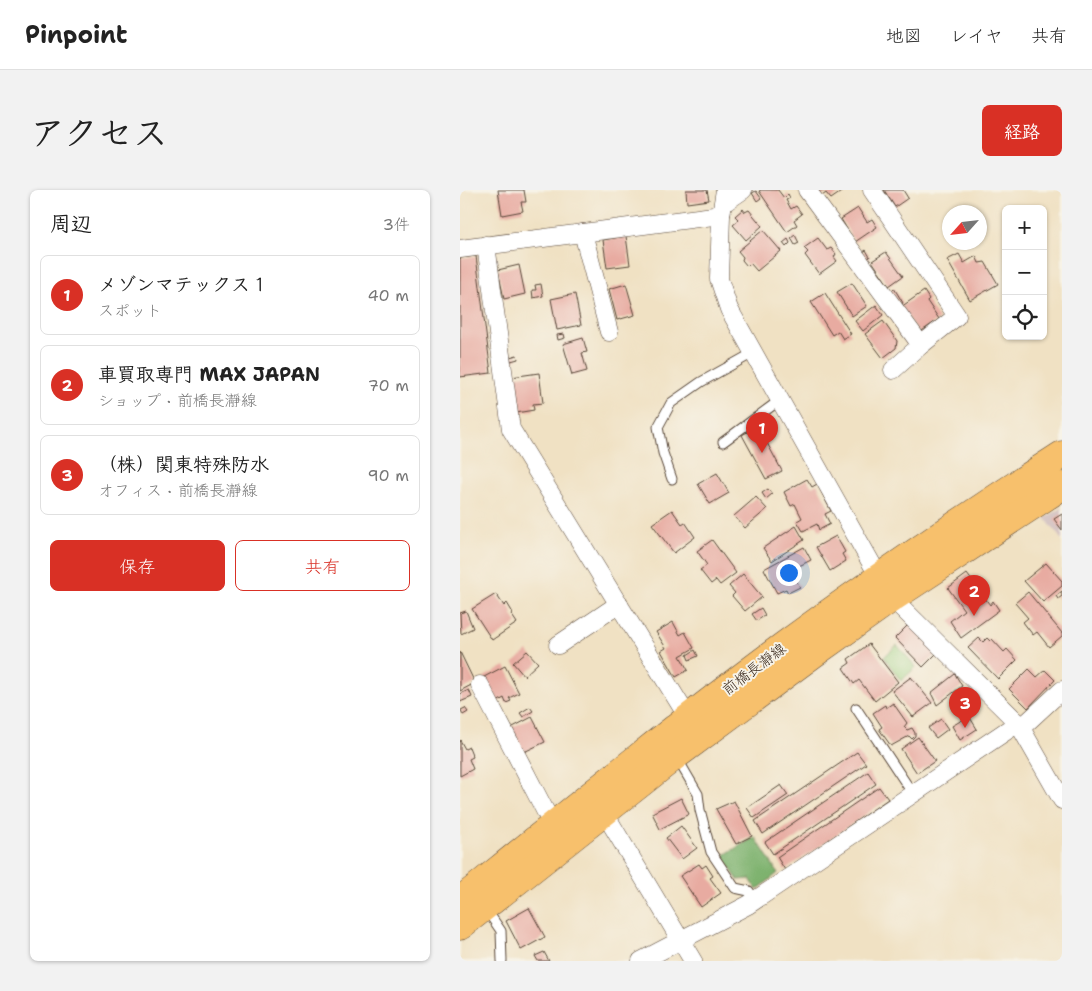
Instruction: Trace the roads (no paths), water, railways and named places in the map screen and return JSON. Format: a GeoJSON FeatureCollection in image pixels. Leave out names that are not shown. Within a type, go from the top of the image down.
{"type":"FeatureCollection","features":[{"type":"Feature","properties":{"kind":"main road","name":"前橋長瀞線"},"geometry":{"type":"LineString","coordinates":[[472,904],[604,812],[675,756],[813,654],[886,588],[982,507],[1062,455]]}},
{"type":"Feature","properties":{"kind":"main road","name":"前橋長瀞線"},"geometry":{"type":"LineString","coordinates":[[460,926],[472,904],[553,826],[778,650],[1062,486]]}},
{"type":"Feature","properties":{"kind":"street"},"geometry":{"type":"LineString","coordinates":[[460,249],[583,232],[723,203],[743,190]]}},
{"type":"Feature","properties":{"kind":"street"},"geometry":{"type":"LineString","coordinates":[[807,190],[921,345]]}},
{"type":"Feature","properties":{"kind":"street"},"geometry":{"type":"LineString","coordinates":[[872,190],[957,316],[893,370]]}},
{"type":"Feature","properties":{"kind":"street"},"geometry":{"type":"LineString","coordinates":[[723,203],[719,279],[729,309],[886,588],[1019,726],[1062,800]]}},
{"type":"Feature","properties":{"kind":"street"},"geometry":{"type":"LineString","coordinates":[[583,232],[609,332]]}},
{"type":"Feature","properties":{"kind":"street"},"geometry":{"type":"LineString","coordinates":[[486,245],[511,429],[690,719]]}},
{"type":"Feature","properties":{"kind":"street"},"geometry":{"type":"LineString","coordinates":[[558,645],[618,604]]}},
{"type":"Feature","properties":{"kind":"street"},"geometry":{"type":"LineString","coordinates":[[480,685],[553,826]]}},
{"type":"Feature","properties":{"kind":"street"},"geometry":{"type":"LineString","coordinates":[[641,961],[755,900],[913,794],[1019,726],[1062,690]]}},
{"type":"Feature","properties":{"kind":"street"},"geometry":{"type":"LineString","coordinates":[[604,812],[693,961]]}},
{"type":"Feature","properties":{"kind":"lane"},"geometry":{"type":"LineString","coordinates":[[672,479],[663,454],[658,427],[671,403],[701,382],[753,353]]}},
{"type":"Feature","properties":{"kind":"lane"},"geometry":{"type":"LineString","coordinates":[[723,442],[780,400]]}},
{"type":"Feature","properties":{"kind":"lane"},"geometry":{"type":"LineString","coordinates":[[856,708],[913,794]]}},
{"type":"Feature","properties":{"kind":"lane"},"geometry":{"type":"LineString","coordinates":[[675,756],[698,794],[700,810],[711,852],[735,888],[749,891],[755,900]]}},
{"type":"Feature","properties":{"kind":"lane"},"geometry":{"type":"LineString","coordinates":[[472,904],[501,931],[502,961]]}},
{"type":"Feature","properties":{"kind":"place","name":"メゾンマテックス１"},"geometry":{"type":"Point","coordinates":[762,453]}},
{"type":"Feature","properties":{"kind":"place","name":"車買取専門 MAX JAPAN"},"geometry":{"type":"Point","coordinates":[974,616]}},
{"type":"Feature","properties":{"kind":"place","name":"（株）関東特殊防水"},"geometry":{"type":"Point","coordinates":[965,728]}}]}
